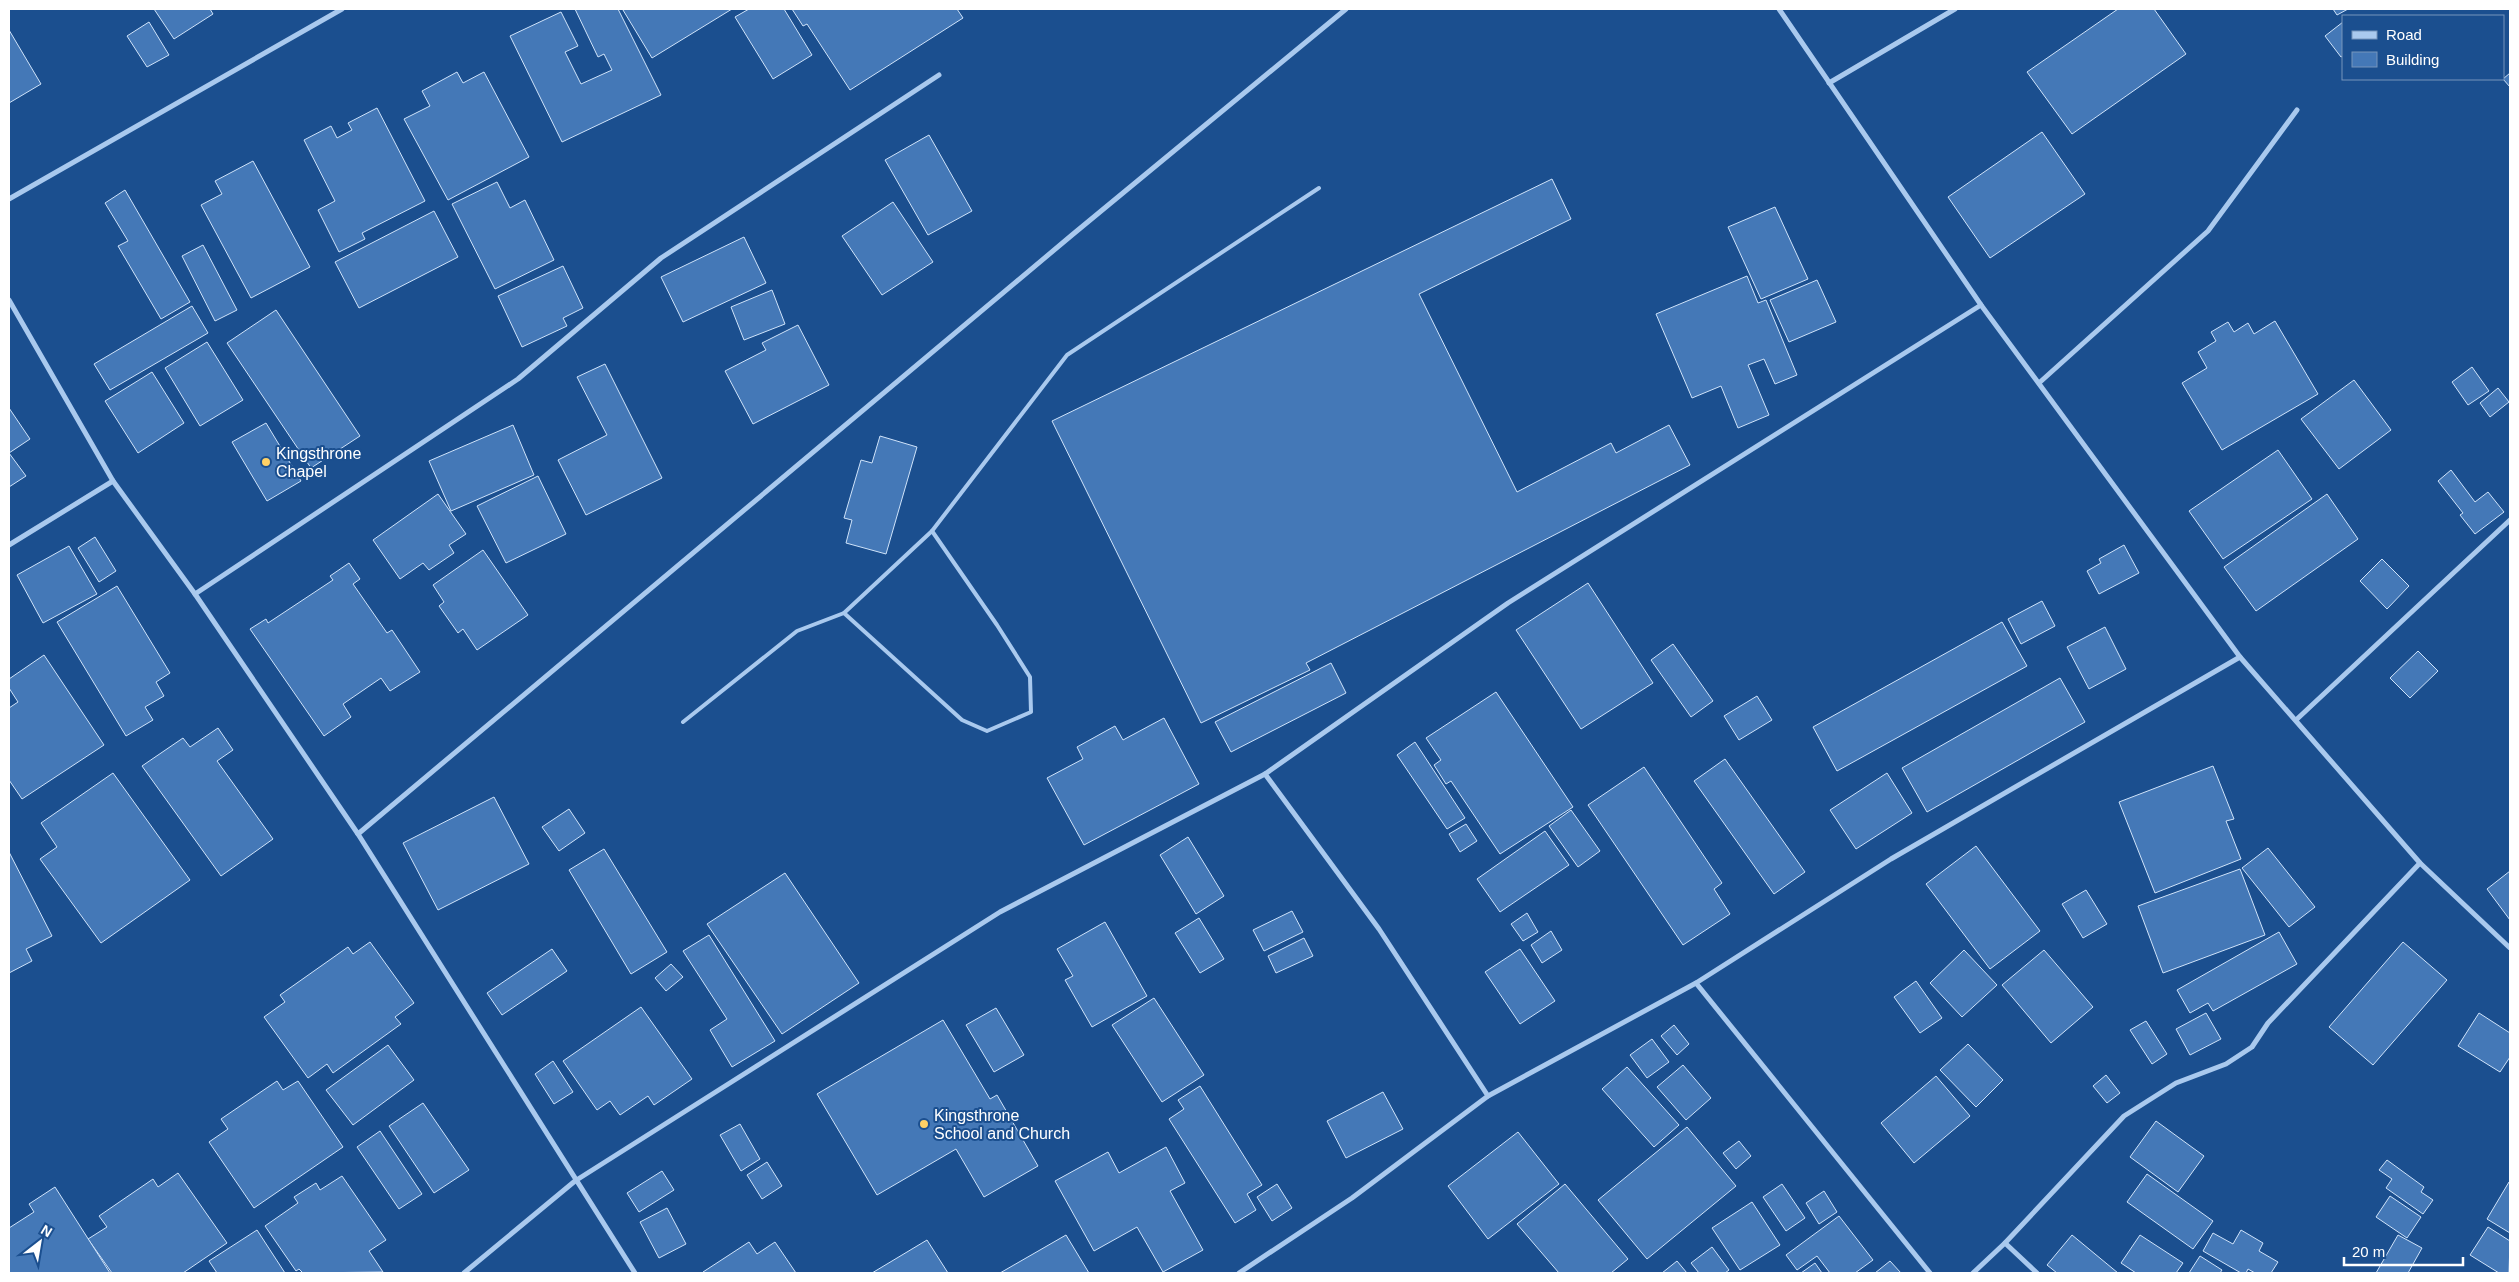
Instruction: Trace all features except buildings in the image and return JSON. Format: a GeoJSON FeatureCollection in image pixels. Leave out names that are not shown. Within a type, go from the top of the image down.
{"type":"FeatureCollection","features":[{"type":"Feature","properties":{"kind":"street"},"geometry":{"type":"LineString","coordinates":[[9,199],[342,9]]}},
{"type":"Feature","properties":{"kind":"street"},"geometry":{"type":"LineString","coordinates":[[358,834],[1072,235],[1346,9]]}},
{"type":"Feature","properties":{"kind":"street"},"geometry":{"type":"LineString","coordinates":[[1779,9],[1981,305],[2240,657],[2420,863],[2510,948]]}},
{"type":"Feature","properties":{"kind":"street"},"geometry":{"type":"LineString","coordinates":[[1829,83],[1955,9]]}},
{"type":"Feature","properties":{"kind":"street"},"geometry":{"type":"LineString","coordinates":[[196,594],[518,379],[661,258],[939,75]]}},
{"type":"Feature","properties":{"kind":"street"},"geometry":{"type":"LineString","coordinates":[[2039,383],[2208,231],[2297,110]]}},
{"type":"Feature","properties":{"kind":"street"},"geometry":{"type":"LineString","coordinates":[[9,300],[113,481],[196,594],[358,834],[575,1181],[635,1273]]}},
{"type":"Feature","properties":{"kind":"street"},"geometry":{"type":"LineString","coordinates":[[464,1273],[575,1181],[1000,912],[1265,774],[1508,603],[1981,305]]}},
{"type":"Feature","properties":{"kind":"street"},"geometry":{"type":"LineString","coordinates":[[9,545],[113,481]]}},
{"type":"Feature","properties":{"kind":"street"},"geometry":{"type":"LineString","coordinates":[[2296,720],[2510,520]]}},
{"type":"Feature","properties":{"kind":"street"},"geometry":{"type":"LineString","coordinates":[[1239,1273],[1352,1198],[1488,1096],[1696,983],[1891,859],[2240,657]]}},
{"type":"Feature","properties":{"kind":"street"},"geometry":{"type":"LineString","coordinates":[[1265,774],[1379,929],[1488,1096]]}},
{"type":"Feature","properties":{"kind":"street"},"geometry":{"type":"LineString","coordinates":[[1973,1273],[2005,1243],[2124,1116],[2176,1083],[2226,1064],[2252,1047],[2268,1023],[2420,863]]}},
{"type":"Feature","properties":{"kind":"street"},"geometry":{"type":"LineString","coordinates":[[1696,983],[1930,1273]]}},
{"type":"Feature","properties":{"kind":"street"},"geometry":{"type":"LineString","coordinates":[[2005,1243],[2037,1273]]}},
{"type":"Feature","properties":{"kind":"lane"},"geometry":{"type":"LineString","coordinates":[[683,722],[797,631],[844,614],[932,530],[1067,355],[1319,188]]}},
{"type":"Feature","properties":{"kind":"lane"},"geometry":{"type":"LineString","coordinates":[[844,614],[962,720],[987,732],[1031,712],[1030,677],[932,530]]}},
{"type":"Feature","properties":{"kind":"place","name":"Kingsthrone Chapel"},"geometry":{"type":"Point","coordinates":[266,462]}},
{"type":"Feature","properties":{"kind":"place","name":"Kingsthrone School and Church"},"geometry":{"type":"Point","coordinates":[924,1124]}}]}
